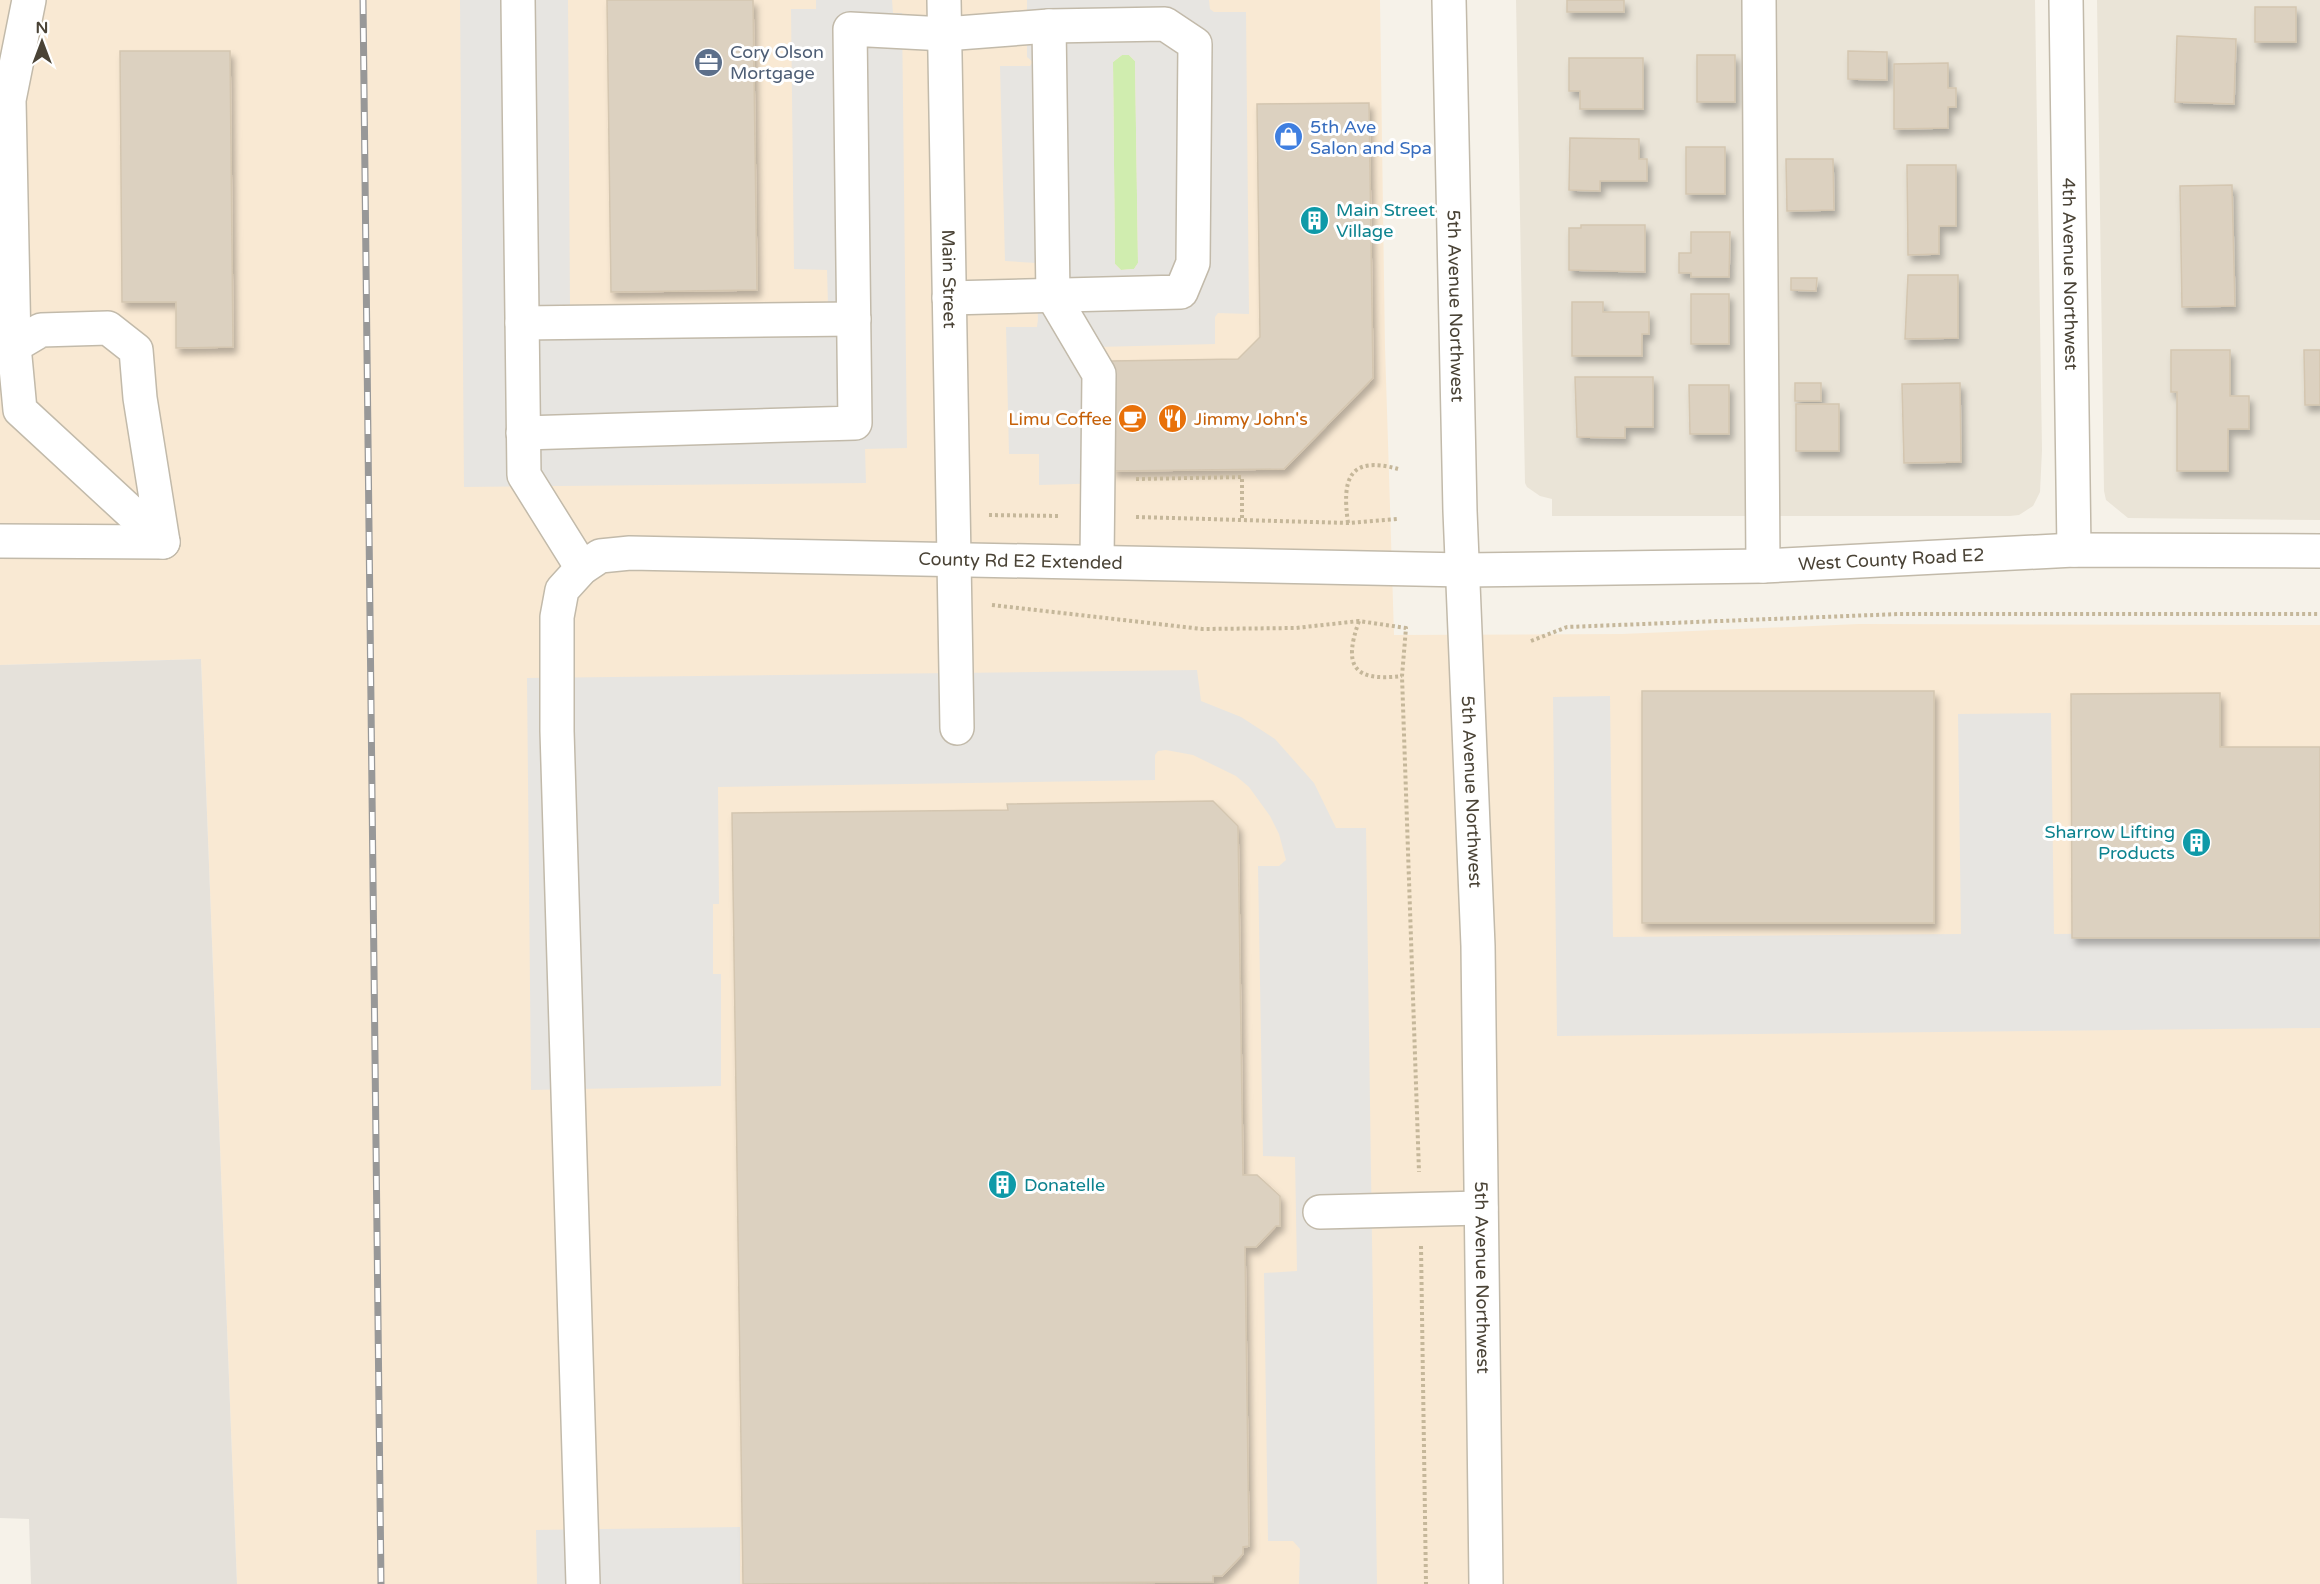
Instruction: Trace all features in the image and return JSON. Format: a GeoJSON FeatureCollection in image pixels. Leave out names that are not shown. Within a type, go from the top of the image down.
{"type":"FeatureCollection","features":[{"type":"Feature","properties":{"kind":"street"},"geometry":{"type":"LineString","coordinates":[[29,0],[9,100],[14,346],[20,410],[163,542]]}},
{"type":"Feature","properties":{"kind":"street"},"geometry":{"type":"LineString","coordinates":[[518,0],[524,475],[582,568],[562,590],[556,617],[583,1584]]}},
{"type":"Feature","properties":{"kind":"street","name":"Main Street"},"geometry":{"type":"LineString","coordinates":[[944,0],[957,601],[957,728]]}},
{"type":"Feature","properties":{"kind":"street","name":"5th Avenue Northwest"},"geometry":{"type":"LineString","coordinates":[[1449,0],[1460,511],[1478,946],[1486,1584]]}},
{"type":"Feature","properties":{"kind":"street"},"geometry":{"type":"LineString","coordinates":[[1759,0],[1763,566]]}},
{"type":"Feature","properties":{"kind":"street","name":"4th Avenue Northwest"},"geometry":{"type":"LineString","coordinates":[[2066,0],[2074,550]]}},
{"type":"Feature","properties":{"kind":"street"},"geometry":{"type":"LineString","coordinates":[[523,433],[855,423],[850,29],[945,34],[1049,26],[1165,24],[1195,44],[1193,263],[1181,292],[949,298]]}},
{"type":"Feature","properties":{"kind":"street"},"geometry":{"type":"LineString","coordinates":[[1049,26],[1053,296],[1099,374],[1097,561]]}},
{"type":"Feature","properties":{"kind":"street"},"geometry":{"type":"LineString","coordinates":[[522,323],[854,319]]}},
{"type":"Feature","properties":{"kind":"street"},"geometry":{"type":"LineString","coordinates":[[14,346],[41,330],[108,328],[136,350],[140,398],[163,542]]}},
{"type":"Feature","properties":{"kind":"street"},"geometry":{"type":"LineString","coordinates":[[0,541],[163,542]]}},
{"type":"Feature","properties":{"kind":"street","name":"West County Road E2"},"geometry":{"type":"LineString","coordinates":[[1464,570],[1763,566],[2074,550],[2320,551]]}},
{"type":"Feature","properties":{"kind":"street","name":"County Rd E2 Extended"},"geometry":{"type":"LineString","coordinates":[[582,568],[600,556],[630,553],[1464,570]]}},
{"type":"Feature","properties":{"kind":"street"},"geometry":{"type":"LineString","coordinates":[[1320,1212],[1481,1208]]}},
{"type":"Feature","properties":{"kind":"path"},"geometry":{"type":"LineString","coordinates":[[1348,523],[1346,485],[1357,469],[1370,464],[1398,469]]}},
{"type":"Feature","properties":{"kind":"path"},"geometry":{"type":"LineString","coordinates":[[1124,479],[1242,477],[1242,520]]}},
{"type":"Feature","properties":{"kind":"path"},"geometry":{"type":"LineString","coordinates":[[955,514],[1348,523],[1398,519]]}},
{"type":"Feature","properties":{"kind":"path"},"geometry":{"type":"LineString","coordinates":[[957,601],[1202,628],[1296,628],[1359,621],[1406,628],[1402,676],[1420,1210],[1426,1584]]}},
{"type":"Feature","properties":{"kind":"path"},"geometry":{"type":"LineString","coordinates":[[1531,641],[1567,627],[1899,614],[2320,614]]}},
{"type":"Feature","properties":{"kind":"path"},"geometry":{"type":"LineString","coordinates":[[1359,621],[1350,645],[1351,662],[1362,675],[1380,679],[1402,676]]}},
{"type":"Feature","properties":{"kind":"shaded area"},"geometry":{"type":"Polygon","coordinates":[[[0,0],[1380,0],[1385,347],[1394,635],[1622,634],[1859,624],[2320,625],[2320,1584],[237,1584],[201,659],[0,665],[0,0]]]}},
{"type":"Feature","properties":{"kind":"shaded area"},"geometry":{"type":"Polygon","coordinates":[[[460,0],[568,0],[570,307],[828,305],[827,270],[794,269],[791,9],[816,9],[816,0],[892,0],[893,13],[902,13],[907,448],[865,449],[866,483],[464,487],[460,0]]]}},
{"type":"Feature","properties":{"kind":"shaded area"},"geometry":{"type":"Polygon","coordinates":[[[1027,0],[1209,0],[1210,9],[1214,12],[1246,12],[1249,314],[1218,313],[1215,317],[1215,344],[1098,347],[1110,483],[1039,485],[1039,454],[1009,454],[1006,327],[1037,327],[1038,319],[1036,263],[1005,261],[1000,66],[1030,66],[1033,62],[1027,57],[1027,0]],[[1122,55],[1113,62],[1115,264],[1121,270],[1134,269],[1138,263],[1135,61],[1129,55],[1122,55]]]}},
{"type":"Feature","properties":{"kind":"shaded area"},"geometry":{"type":"Polygon","coordinates":[[[1516,0],[2035,0],[2042,450],[2040,492],[2033,506],[2019,515],[2010,516],[1552,516],[1552,499],[1540,496],[1525,483],[1516,0]]]}},
{"type":"Feature","properties":{"kind":"shaded area"},"geometry":{"type":"Polygon","coordinates":[[[2097,0],[2320,0],[2320,520],[2128,518],[2106,500],[2104,491],[2097,0]]]}},
{"type":"Feature","properties":{"kind":"shaded area"},"geometry":{"type":"Polygon","coordinates":[[[201,659],[237,1584],[31,1584],[29,1519],[0,1518],[0,665],[201,659]]]}},
{"type":"Feature","properties":{"kind":"shaded area"},"geometry":{"type":"Polygon","coordinates":[[[1197,670],[1201,701],[1241,717],[1275,739],[1314,783],[1336,828],[1366,828],[1377,1584],[1299,1584],[1300,1549],[1293,1541],[1268,1541],[1264,1273],[1297,1271],[1295,1157],[1263,1156],[1258,866],[1279,866],[1286,860],[1279,834],[1270,816],[1249,787],[1236,776],[1193,755],[1166,750],[1158,751],[1155,755],[1155,780],[718,787],[719,904],[713,904],[713,974],[721,974],[721,1086],[531,1090],[527,678],[1197,670]]]}},
{"type":"Feature","properties":{"kind":"shaded area"},"geometry":{"type":"Polygon","coordinates":[[[1610,696],[1613,937],[1961,934],[1958,714],[2051,713],[2054,934],[2320,932],[2320,1028],[1557,1036],[1553,697],[1610,696]]]}},
{"type":"Feature","properties":{"kind":"shaded area"},"geometry":{"type":"Polygon","coordinates":[[[740,1527],[740,1584],[537,1584],[536,1530],[740,1527]]]}},
{"type":"Feature","properties":{"kind":"green space"},"geometry":{"type":"Polygon","coordinates":[[[1122,55],[1129,55],[1135,61],[1138,263],[1134,269],[1121,270],[1115,264],[1113,62],[1122,55]]]}},
{"type":"Feature","properties":{"kind":"building"},"geometry":{"type":"Polygon","coordinates":[[[607,0],[753,0],[757,290],[611,292],[607,0]]]}},
{"type":"Feature","properties":{"kind":"building"},"geometry":{"type":"Polygon","coordinates":[[[1567,0],[1624,0],[1624,12],[1567,12],[1567,0]]]}},
{"type":"Feature","properties":{"kind":"building"},"geometry":{"type":"Polygon","coordinates":[[[2255,7],[2296,7],[2296,42],[2255,42],[2255,7]]]}},
{"type":"Feature","properties":{"kind":"building"},"geometry":{"type":"Polygon","coordinates":[[[2177,36],[2236,39],[2234,104],[2175,102],[2177,36]]]}},
{"type":"Feature","properties":{"kind":"building"},"geometry":{"type":"Polygon","coordinates":[[[120,51],[230,51],[233,347],[176,348],[176,302],[122,302],[120,51]]]}},
{"type":"Feature","properties":{"kind":"building"},"geometry":{"type":"Polygon","coordinates":[[[1848,51],[1887,52],[1887,80],[1848,79],[1848,51]]]}},
{"type":"Feature","properties":{"kind":"building"},"geometry":{"type":"Polygon","coordinates":[[[1697,55],[1735,55],[1735,102],[1697,102],[1697,55]]]}},
{"type":"Feature","properties":{"kind":"building"},"geometry":{"type":"Polygon","coordinates":[[[1569,58],[1643,58],[1643,109],[1580,109],[1580,91],[1569,91],[1569,58]]]}},
{"type":"Feature","properties":{"kind":"building"},"geometry":{"type":"Polygon","coordinates":[[[1948,63],[1948,88],[1956,88],[1956,107],[1948,107],[1948,128],[1894,129],[1894,64],[1948,63]]]}},
{"type":"Feature","properties":{"kind":"building","name":"Main Street Village"},"geometry":{"type":"Polygon","coordinates":[[[1369,103],[1373,378],[1284,469],[1113,471],[1111,361],[1238,359],[1260,337],[1257,104],[1369,103]]]}},
{"type":"Feature","properties":{"kind":"building"},"geometry":{"type":"Polygon","coordinates":[[[1570,138],[1639,139],[1639,159],[1647,159],[1647,181],[1600,181],[1600,191],[1569,190],[1570,138]]]}},
{"type":"Feature","properties":{"kind":"building"},"geometry":{"type":"Polygon","coordinates":[[[1686,147],[1725,147],[1725,194],[1686,194],[1686,147]]]}},
{"type":"Feature","properties":{"kind":"building"},"geometry":{"type":"Polygon","coordinates":[[[1786,159],[1833,159],[1834,210],[1787,211],[1786,159]]]}},
{"type":"Feature","properties":{"kind":"building"},"geometry":{"type":"Polygon","coordinates":[[[1907,165],[1956,165],[1956,226],[1939,226],[1939,254],[1908,255],[1907,165]]]}},
{"type":"Feature","properties":{"kind":"building"},"geometry":{"type":"Polygon","coordinates":[[[2232,185],[2235,306],[2182,307],[2180,186],[2232,185]]]}},
{"type":"Feature","properties":{"kind":"building"},"geometry":{"type":"Polygon","coordinates":[[[1581,225],[1645,225],[1645,272],[1569,270],[1569,228],[1581,228],[1581,225]]]}},
{"type":"Feature","properties":{"kind":"building"},"geometry":{"type":"Polygon","coordinates":[[[1691,232],[1730,232],[1729,277],[1691,277],[1691,273],[1679,273],[1679,253],[1691,253],[1691,232]]]}},
{"type":"Feature","properties":{"kind":"building"},"geometry":{"type":"Polygon","coordinates":[[[1908,275],[1958,275],[1958,338],[1905,339],[1908,275]]]}},
{"type":"Feature","properties":{"kind":"building"},"geometry":{"type":"Polygon","coordinates":[[[1791,278],[1817,278],[1816,291],[1791,290],[1791,278]]]}},
{"type":"Feature","properties":{"kind":"building"},"geometry":{"type":"Polygon","coordinates":[[[1691,294],[1729,294],[1729,344],[1691,344],[1691,294]]]}},
{"type":"Feature","properties":{"kind":"building"},"geometry":{"type":"Polygon","coordinates":[[[1572,302],[1603,302],[1603,312],[1649,312],[1649,334],[1642,334],[1642,356],[1572,356],[1572,302]]]}},
{"type":"Feature","properties":{"kind":"building"},"geometry":{"type":"Polygon","coordinates":[[[2171,350],[2230,350],[2230,396],[2249,396],[2249,429],[2228,429],[2228,471],[2177,471],[2177,392],[2171,392],[2171,350]]]}},
{"type":"Feature","properties":{"kind":"building"},"geometry":{"type":"Polygon","coordinates":[[[2304,350],[2320,350],[2320,405],[2305,405],[2304,350]]]}},
{"type":"Feature","properties":{"kind":"building"},"geometry":{"type":"Polygon","coordinates":[[[1575,377],[1653,377],[1653,427],[1625,427],[1625,438],[1577,437],[1575,377]]]}},
{"type":"Feature","properties":{"kind":"building"},"geometry":{"type":"Polygon","coordinates":[[[1795,383],[1821,383],[1821,401],[1795,401],[1795,383]]]}},
{"type":"Feature","properties":{"kind":"building"},"geometry":{"type":"Polygon","coordinates":[[[1960,383],[1961,462],[1904,463],[1902,384],[1960,383]]]}},
{"type":"Feature","properties":{"kind":"building"},"geometry":{"type":"Polygon","coordinates":[[[1689,385],[1729,385],[1729,434],[1690,434],[1689,385]]]}},
{"type":"Feature","properties":{"kind":"building"},"geometry":{"type":"Polygon","coordinates":[[[1796,404],[1839,404],[1839,451],[1796,451],[1796,404]]]}},
{"type":"Feature","properties":{"kind":"building"},"geometry":{"type":"Polygon","coordinates":[[[1642,691],[1934,691],[1934,923],[1642,923],[1642,691]]]}},
{"type":"Feature","properties":{"kind":"building","name":"Sharrow Lifting Products"},"geometry":{"type":"Polygon","coordinates":[[[2220,693],[2220,747],[2320,747],[2320,938],[2072,938],[2071,694],[2220,693]]]}},
{"type":"Feature","properties":{"kind":"building","name":"Donatelle"},"geometry":{"type":"Polygon","coordinates":[[[1213,801],[1238,826],[1243,1175],[1257,1175],[1280,1196],[1280,1226],[1276,1226],[1256,1247],[1245,1247],[1249,1546],[1243,1547],[1243,1554],[1222,1576],[1213,1576],[1213,1582],[743,1584],[732,813],[1008,810],[1007,804],[1213,801]]]}},
{"type":"Feature","properties":{"kind":"railway"},"geometry":{"type":"LineString","coordinates":[[363,0],[381,1584]]}},
{"type":"Feature","properties":{"kind":"place","name":"Cory Olson Mortgage"},"geometry":{"type":"Point","coordinates":[709,62]}},
{"type":"Feature","properties":{"kind":"place","name":"5th Ave Salon and Spa"},"geometry":{"type":"Point","coordinates":[1289,137]}},
{"type":"Feature","properties":{"kind":"place","name":"Main Street Village"},"geometry":{"type":"Point","coordinates":[1315,220]}},
{"type":"Feature","properties":{"kind":"place","name":"Limu Coffee"},"geometry":{"type":"Point","coordinates":[1133,419]}},
{"type":"Feature","properties":{"kind":"place","name":"Jimmy John's"},"geometry":{"type":"Point","coordinates":[1173,419]}},
{"type":"Feature","properties":{"kind":"place","name":"Sharrow Lifting Products"},"geometry":{"type":"Point","coordinates":[2196,842]}},
{"type":"Feature","properties":{"kind":"place","name":"Donatelle"},"geometry":{"type":"Point","coordinates":[1003,1185]}}]}
